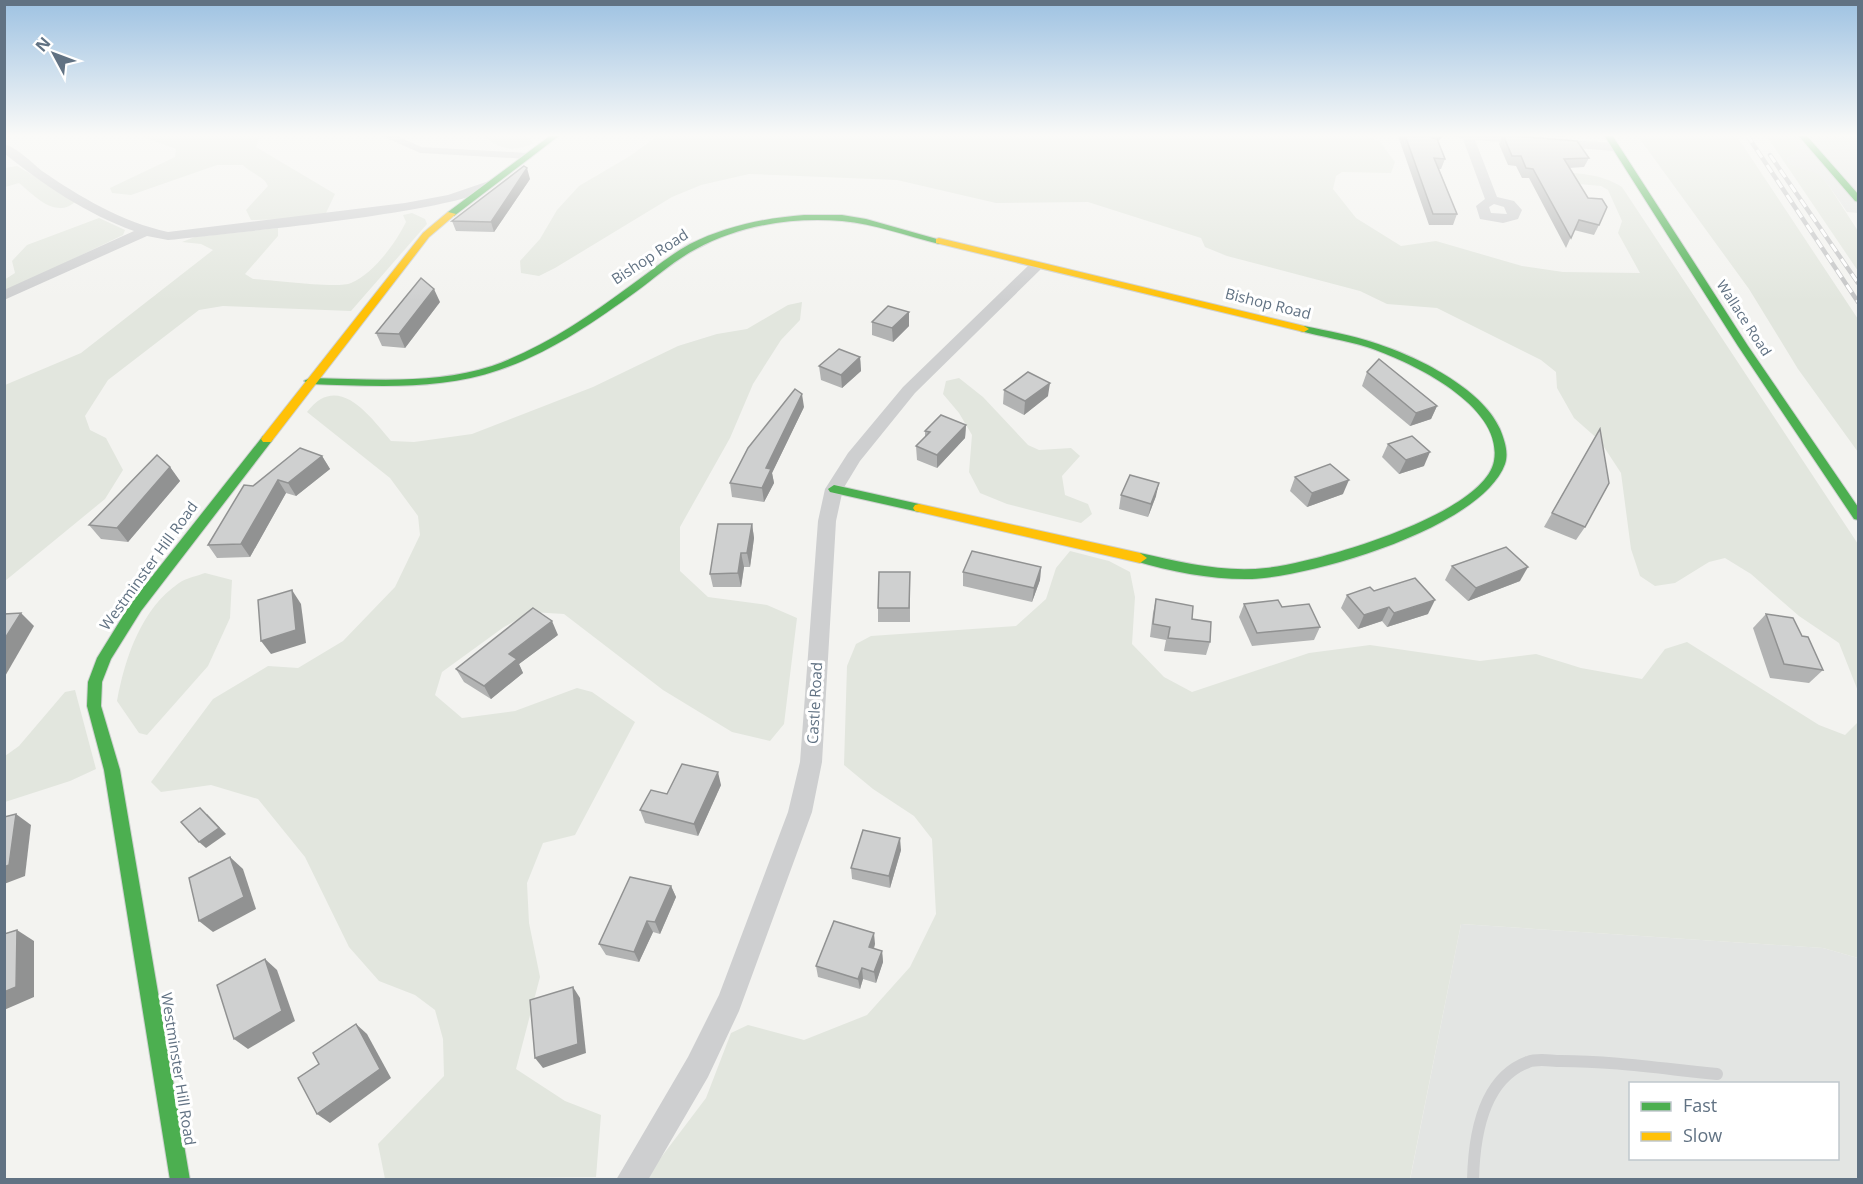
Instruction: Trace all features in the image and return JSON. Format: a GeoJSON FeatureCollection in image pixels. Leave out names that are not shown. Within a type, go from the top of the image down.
{"type":"FeatureCollection","features":[{"type":"Feature","properties":{"kind":"main road","name":"Westminster Hill Road"},"geometry":{"type":"LineString","coordinates":[[180,1179],[111,770],[94,706],[95,682],[104,658],[136,607],[310,381],[426,235],[482,190]]}},
{"type":"Feature","properties":{"kind":"main road","name":"Wallace Road"},"geometry":{"type":"LineString","coordinates":[[1643,190],[1743,346],[1858,516]]}},
{"type":"Feature","properties":{"kind":"main road","name":"Bishop Road"},"geometry":{"type":"LineString","coordinates":[[310,381],[402,382],[448,379],[493,369],[543,348],[692,248],[748,226],[781,219],[806,216],[844,218],[1035,267],[1378,347],[1439,377],[1467,395],[1485,413],[1500,437],[1502,460],[1494,478],[1476,495],[1430,524],[1359,553],[1266,573],[1230,572],[1166,563],[834,489]]}},
{"type":"Feature","properties":{"kind":"street"},"geometry":{"type":"LineString","coordinates":[[67,190],[146,231],[168,236],[192,235],[412,206],[460,196],[475,190]]}},
{"type":"Feature","properties":{"kind":"street"},"geometry":{"type":"LineString","coordinates":[[1488,190],[1492,200]]}},
{"type":"Feature","properties":{"kind":"street"},"geometry":{"type":"LineString","coordinates":[[412,206],[449,215]]}},
{"type":"Feature","properties":{"kind":"street"},"geometry":{"type":"LineString","coordinates":[[4,296],[146,231]]}},
{"type":"Feature","properties":{"kind":"street","name":"Castle Road"},"geometry":{"type":"LineString","coordinates":[[632,1179],[698,1067],[730,1002],[800,812],[811,762],[824,562],[834,489],[861,447],[909,390],[1035,267]]}},
{"type":"Feature","properties":{"kind":"lane"},"geometry":{"type":"LineString","coordinates":[[1473,1179],[1476,1136],[1484,1111],[1505,1075],[1530,1061],[1572,1060],[1717,1074]]}},
{"type":"Feature","properties":{"kind":"shaded area"},"geometry":{"type":"Polygon","coordinates":[[[28,190],[58,190],[76,201],[61,208],[53,207],[28,190]]]}},
{"type":"Feature","properties":{"kind":"shaded area"},"geometry":{"type":"Polygon","coordinates":[[[111,190],[145,190],[131,195],[112,193],[111,190]]]}},
{"type":"Feature","properties":{"kind":"shaded area"},"geometry":{"type":"Polygon","coordinates":[[[264,190],[329,190],[335,194],[326,213],[292,219],[251,220],[246,210],[264,190]]]}},
{"type":"Feature","properties":{"kind":"shaded area"},"geometry":{"type":"Polygon","coordinates":[[[575,190],[688,190],[672,197],[539,276],[521,273],[520,261],[540,239],[557,210],[575,190]]]}},
{"type":"Feature","properties":{"kind":"shaded area"},"geometry":{"type":"Polygon","coordinates":[[[941,190],[1334,190],[1356,218],[1401,246],[1436,241],[1522,266],[1563,272],[1640,273],[1618,233],[1622,221],[1608,190],[1624,190],[1858,544],[1858,691],[1839,643],[1799,616],[1751,574],[1725,558],[1709,562],[1675,583],[1655,586],[1640,576],[1631,549],[1621,473],[1600,441],[1574,418],[1557,388],[1556,372],[1541,360],[1437,308],[1387,304],[1360,291],[1227,256],[1205,247],[1201,238],[1088,202],[996,203],[941,190]]]}},
{"type":"Feature","properties":{"kind":"shaded area"},"geometry":{"type":"Polygon","coordinates":[[[1677,190],[1773,190],[1858,319],[1858,452],[1798,369],[1749,289],[1677,190]]]}},
{"type":"Feature","properties":{"kind":"shaded area"},"geometry":{"type":"Polygon","coordinates":[[[1803,190],[1832,190],[1858,231],[1858,271],[1803,190]]]}},
{"type":"Feature","properties":{"kind":"shaded area"},"geometry":{"type":"Polygon","coordinates":[[[1832,190],[1858,190],[1858,213],[1847,212],[1832,190]]]}},
{"type":"Feature","properties":{"kind":"shaded area"},"geometry":{"type":"Polygon","coordinates":[[[412,213],[425,219],[427,224],[351,311],[223,306],[199,310],[108,380],[85,416],[90,430],[106,438],[123,470],[105,499],[5,581],[5,385],[81,353],[213,250],[201,244],[182,242],[195,237],[278,228],[278,236],[245,274],[253,279],[344,285],[360,278],[376,265],[406,222],[403,215],[412,213]]]}},
{"type":"Feature","properties":{"kind":"shaded area"},"geometry":{"type":"Polygon","coordinates":[[[99,218],[125,230],[123,235],[5,292],[4,280],[15,273],[12,261],[27,245],[99,218]]]}},
{"type":"Feature","properties":{"kind":"shaded area"},"geometry":{"type":"Polygon","coordinates":[[[802,302],[800,320],[781,340],[753,384],[730,438],[680,527],[680,571],[708,597],[767,605],[797,618],[784,724],[770,741],[732,732],[663,690],[564,614],[531,612],[504,627],[442,672],[435,695],[462,718],[515,711],[577,688],[592,692],[635,722],[575,835],[543,843],[527,883],[529,923],[540,977],[516,1069],[565,1101],[601,1115],[596,1177],[385,1179],[378,1144],[444,1076],[443,1039],[435,1010],[415,995],[379,981],[349,947],[305,857],[258,799],[211,785],[161,792],[151,782],[213,699],[268,666],[298,668],[343,641],[395,587],[420,535],[418,516],[390,478],[307,412],[319,400],[330,396],[342,397],[363,410],[391,441],[414,442],[472,434],[593,387],[678,346],[717,334],[747,329],[788,305],[802,302]]]}},
{"type":"Feature","properties":{"kind":"shaded area"},"geometry":{"type":"Polygon","coordinates":[[[959,378],[983,397],[1028,445],[1039,450],[1071,448],[1080,456],[1062,476],[1065,495],[1088,504],[1092,514],[1081,523],[1007,504],[980,493],[969,472],[972,435],[959,413],[943,394],[946,381],[959,378]]]}},
{"type":"Feature","properties":{"kind":"shaded area"},"geometry":{"type":"Polygon","coordinates":[[[1070,551],[1109,561],[1130,572],[1135,597],[1132,644],[1164,677],[1192,692],[1309,653],[1370,645],[1480,661],[1536,654],[1581,668],[1642,679],[1665,649],[1687,642],[1819,725],[1845,735],[1858,722],[1858,958],[1823,948],[1461,924],[1410,1179],[644,1180],[706,1098],[731,1033],[748,1025],[804,1040],[867,1015],[910,967],[936,914],[932,839],[914,816],[873,789],[844,765],[847,666],[856,644],[871,636],[1016,626],[1046,599],[1056,568],[1070,551]]]}},
{"type":"Feature","properties":{"kind":"shaded area"},"geometry":{"type":"Polygon","coordinates":[[[205,573],[232,580],[230,618],[208,666],[147,735],[139,733],[117,701],[130,652],[154,606],[182,581],[205,573]]]}},
{"type":"Feature","properties":{"kind":"shaded area"},"geometry":{"type":"Polygon","coordinates":[[[75,690],[96,769],[70,781],[5,802],[5,756],[19,746],[65,692],[75,690]]]}},
{"type":"Feature","properties":{"kind":"shaded area"},"geometry":{"type":"Polygon","coordinates":[[[1461,924],[1823,948],[1858,958],[1858,1179],[1410,1180],[1461,924]]]}},
{"type":"Feature","properties":{"kind":"building"},"geometry":{"type":"Polygon","coordinates":[[[492,190],[512,190],[491,222],[452,221],[492,190]]]}},
{"type":"Feature","properties":{"kind":"building"},"geometry":{"type":"Polygon","coordinates":[[[1425,190],[1447,190],[1457,214],[1433,214],[1425,190]]]}},
{"type":"Feature","properties":{"kind":"building"},"geometry":{"type":"Polygon","coordinates":[[[1545,190],[1583,190],[1588,198],[1602,199],[1607,207],[1599,225],[1579,220],[1571,238],[1545,190]]]}},
{"type":"Feature","properties":{"kind":"building"},"geometry":{"type":"Polygon","coordinates":[[[421,278],[434,289],[399,334],[376,333],[421,278]]]}},
{"type":"Feature","properties":{"kind":"building"},"geometry":{"type":"Polygon","coordinates":[[[888,306],[909,312],[892,328],[872,322],[888,306]]]}},
{"type":"Feature","properties":{"kind":"building"},"geometry":{"type":"Polygon","coordinates":[[[839,349],[860,357],[841,375],[819,366],[839,349]]]}},
{"type":"Feature","properties":{"kind":"building"},"geometry":{"type":"Polygon","coordinates":[[[1379,359],[1437,406],[1416,413],[1367,372],[1379,359]]]}},
{"type":"Feature","properties":{"kind":"building"},"geometry":{"type":"Polygon","coordinates":[[[1028,372],[1050,383],[1025,401],[1004,390],[1028,372]]]}},
{"type":"Feature","properties":{"kind":"building"},"geometry":{"type":"Polygon","coordinates":[[[795,389],[802,394],[766,468],[771,469],[762,488],[730,483],[748,448],[795,389]]]}},
{"type":"Feature","properties":{"kind":"building"},"geometry":{"type":"Polygon","coordinates":[[[941,415],[966,425],[937,455],[916,446],[930,432],[925,431],[941,415]]]}},
{"type":"Feature","properties":{"kind":"building"},"geometry":{"type":"Polygon","coordinates":[[[1600,429],[1609,483],[1585,527],[1552,513],[1600,429]]]}},
{"type":"Feature","properties":{"kind":"building"},"geometry":{"type":"Polygon","coordinates":[[[1412,436],[1430,452],[1406,460],[1388,444],[1412,436]]]}},
{"type":"Feature","properties":{"kind":"building"},"geometry":{"type":"Polygon","coordinates":[[[300,448],[322,456],[288,483],[278,480],[241,544],[208,545],[244,485],[253,486],[300,448]]]}},
{"type":"Feature","properties":{"kind":"building"},"geometry":{"type":"Polygon","coordinates":[[[157,455],[170,467],[117,528],[89,525],[157,455]]]}},
{"type":"Feature","properties":{"kind":"building"},"geometry":{"type":"Polygon","coordinates":[[[1330,464],[1349,480],[1312,493],[1295,477],[1330,464]]]}},
{"type":"Feature","properties":{"kind":"building"},"geometry":{"type":"Polygon","coordinates":[[[1130,475],[1159,483],[1151,504],[1121,495],[1130,475]]]}},
{"type":"Feature","properties":{"kind":"building"},"geometry":{"type":"Polygon","coordinates":[[[718,524],[752,524],[747,553],[741,553],[738,573],[710,574],[718,524]]]}},
{"type":"Feature","properties":{"kind":"building"},"geometry":{"type":"Polygon","coordinates":[[[1506,547],[1528,567],[1476,588],[1452,566],[1506,547]]]}},
{"type":"Feature","properties":{"kind":"building"},"geometry":{"type":"Polygon","coordinates":[[[972,551],[1041,567],[1034,588],[963,572],[972,551]]]}},
{"type":"Feature","properties":{"kind":"building"},"geometry":{"type":"Polygon","coordinates":[[[879,572],[910,572],[909,608],[878,608],[879,572]]]}},
{"type":"Feature","properties":{"kind":"building"},"geometry":{"type":"Polygon","coordinates":[[[1415,578],[1435,600],[1394,613],[1389,607],[1364,615],[1347,595],[1370,587],[1374,591],[1415,578]]]}},
{"type":"Feature","properties":{"kind":"building"},"geometry":{"type":"Polygon","coordinates":[[[292,590],[296,630],[261,641],[258,600],[292,590]]]}},
{"type":"Feature","properties":{"kind":"building"},"geometry":{"type":"Polygon","coordinates":[[[1156,599],[1193,606],[1192,619],[1211,622],[1210,642],[1168,638],[1170,627],[1153,624],[1156,599]]]}},
{"type":"Feature","properties":{"kind":"building"},"geometry":{"type":"Polygon","coordinates":[[[1278,600],[1282,607],[1309,604],[1320,627],[1257,633],[1244,604],[1278,600]]]}},
{"type":"Feature","properties":{"kind":"building"},"geometry":{"type":"Polygon","coordinates":[[[533,608],[552,621],[509,654],[517,659],[484,686],[456,669],[533,608]]]}},
{"type":"Feature","properties":{"kind":"building"},"geometry":{"type":"Polygon","coordinates":[[[21,613],[4,640],[4,614],[21,613]]]}},
{"type":"Feature","properties":{"kind":"building"},"geometry":{"type":"Polygon","coordinates":[[[1766,614],[1793,618],[1802,636],[1808,637],[1823,670],[1784,664],[1766,614]]]}},
{"type":"Feature","properties":{"kind":"building"},"geometry":{"type":"Polygon","coordinates":[[[682,764],[718,772],[694,824],[640,810],[651,790],[667,794],[682,764]]]}},
{"type":"Feature","properties":{"kind":"building"},"geometry":{"type":"Polygon","coordinates":[[[200,808],[219,828],[199,842],[181,822],[200,808]]]}},
{"type":"Feature","properties":{"kind":"building"},"geometry":{"type":"Polygon","coordinates":[[[16,814],[9,865],[4,867],[4,817],[16,814]]]}},
{"type":"Feature","properties":{"kind":"building"},"geometry":{"type":"Polygon","coordinates":[[[863,830],[900,838],[889,876],[851,868],[863,830]]]}},
{"type":"Feature","properties":{"kind":"building"},"geometry":{"type":"Polygon","coordinates":[[[230,857],[244,897],[199,921],[189,878],[230,857]]]}},
{"type":"Feature","properties":{"kind":"building"},"geometry":{"type":"Polygon","coordinates":[[[630,877],[671,886],[655,922],[647,921],[634,952],[599,944],[630,877]]]}},
{"type":"Feature","properties":{"kind":"building"},"geometry":{"type":"Polygon","coordinates":[[[834,921],[874,933],[869,947],[882,951],[874,972],[862,968],[858,979],[816,966],[834,921]]]}},
{"type":"Feature","properties":{"kind":"building"},"geometry":{"type":"Polygon","coordinates":[[[17,930],[16,987],[4,992],[4,934],[17,930]]]}},
{"type":"Feature","properties":{"kind":"building"},"geometry":{"type":"Polygon","coordinates":[[[265,959],[282,1011],[234,1039],[217,985],[265,959]]]}},
{"type":"Feature","properties":{"kind":"building"},"geometry":{"type":"Polygon","coordinates":[[[573,987],[578,1044],[535,1058],[530,1000],[573,987]]]}},
{"type":"Feature","properties":{"kind":"building"},"geometry":{"type":"Polygon","coordinates":[[[356,1024],[380,1069],[317,1114],[298,1078],[319,1064],[313,1053],[356,1024]]]}},
{"type":"Feature","properties":{"kind":"railway"},"geometry":{"type":"LineString","coordinates":[[1784,190],[1858,302]]}},
{"type":"Feature","properties":{"kind":"railway"},"geometry":{"type":"LineString","coordinates":[[1794,190],[1858,283]]}},
{"type":"Feature","properties":{"kind":"traffic: fast"},"geometry":{"type":"LineString","coordinates":[[451,214],[483,190]]}},
{"type":"Feature","properties":{"kind":"traffic: fast"},"geometry":{"type":"LineString","coordinates":[[1643,190],[1743,346],[1858,516]]}},
{"type":"Feature","properties":{"kind":"traffic: fast"},"geometry":{"type":"LineString","coordinates":[[1850,190],[1858,199]]}},
{"type":"Feature","properties":{"kind":"traffic: fast"},"geometry":{"type":"LineString","coordinates":[[310,381],[427,382],[473,375],[495,368],[533,352],[568,333],[603,311],[692,247],[746,226],[804,217],[842,218],[879,224],[939,241]]}},
{"type":"Feature","properties":{"kind":"traffic: fast"},"geometry":{"type":"LineString","coordinates":[[1140,558],[1186,568],[1234,574],[1266,573],[1291,569],[1360,550],[1435,521],[1466,503],[1489,483],[1500,462],[1500,442],[1492,423],[1459,390],[1417,364],[1380,348],[1304,329]]}},
{"type":"Feature","properties":{"kind":"traffic: fast"},"geometry":{"type":"LineString","coordinates":[[180,1180],[112,770],[94,706],[95,682],[104,658],[136,607],[267,439]]}},
{"type":"Feature","properties":{"kind":"traffic: fast"},"geometry":{"type":"LineString","coordinates":[[834,489],[919,508]]}},
{"type":"Feature","properties":{"kind":"traffic: slow"},"geometry":{"type":"LineString","coordinates":[[267,439],[426,235],[451,214]]}},
{"type":"Feature","properties":{"kind":"traffic: slow"},"geometry":{"type":"LineString","coordinates":[[939,241],[1304,329]]}},
{"type":"Feature","properties":{"kind":"traffic: slow"},"geometry":{"type":"LineString","coordinates":[[919,508],[1140,558]]}}]}
